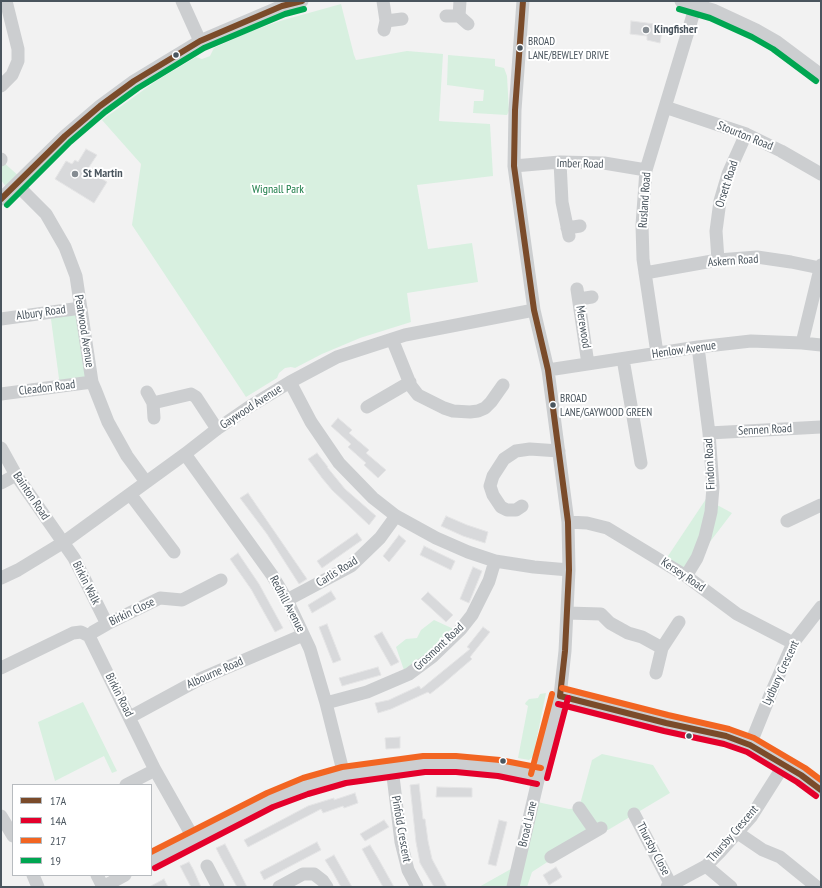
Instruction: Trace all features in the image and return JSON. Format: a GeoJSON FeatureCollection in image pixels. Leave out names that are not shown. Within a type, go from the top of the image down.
{"type":"FeatureCollection","features":[{"type":"Feature","properties":{"kind":"street"},"geometry":{"type":"LineString","coordinates":[[1,86],[12,75],[18,61],[18,49],[6,1]]}},
{"type":"Feature","properties":{"kind":"street"},"geometry":{"type":"LineString","coordinates":[[182,1],[200,41]]}},
{"type":"Feature","properties":{"kind":"street"},"geometry":{"type":"LineString","coordinates":[[1,200],[65,136],[100,106],[134,81],[200,41],[282,6],[302,1]]}},
{"type":"Feature","properties":{"kind":"street"},"geometry":{"type":"LineString","coordinates":[[383,1],[385,25],[402,19]]}},
{"type":"Feature","properties":{"kind":"street"},"geometry":{"type":"LineString","coordinates":[[458,18],[460,1]]}},
{"type":"Feature","properties":{"kind":"street","name":"Broad Lane"},"geometry":{"type":"LineString","coordinates":[[513,887],[539,776],[560,696],[565,655],[569,570],[568,522],[548,370],[534,310],[514,166],[515,110],[523,1]]}},
{"type":"Feature","properties":{"kind":"street"},"geometry":{"type":"LineString","coordinates":[[681,1],[713,10],[756,30],[777,42],[821,74]]}},
{"type":"Feature","properties":{"kind":"street","name":"Rusland Road"},"geometry":{"type":"LineString","coordinates":[[657,353],[643,259],[642,225],[646,170],[696,6]]}},
{"type":"Feature","properties":{"kind":"street","name":"Stourton Road"},"geometry":{"type":"LineString","coordinates":[[666,107],[746,134],[781,151],[821,174]]}},
{"type":"Feature","properties":{"kind":"street","name":"Orsett Road"},"geometry":{"type":"LineString","coordinates":[[718,260],[716,231],[720,201],[728,174],[746,134]]}},
{"type":"Feature","properties":{"kind":"street"},"geometry":{"type":"LineString","coordinates":[[560,162],[562,202],[568,232],[580,226]]}},
{"type":"Feature","properties":{"kind":"street","name":"Imber Road"},"geometry":{"type":"LineString","coordinates":[[514,166],[560,162],[604,163],[646,170]]}},
{"type":"Feature","properties":{"kind":"street","name":"Peatwood Avenue"},"geometry":{"type":"LineString","coordinates":[[16,184],[46,214],[65,247],[76,276],[92,382],[108,422],[127,456],[146,482]]}},
{"type":"Feature","properties":{"kind":"street","name":"Askern Road"},"geometry":{"type":"LineString","coordinates":[[645,272],[718,260],[757,258],[820,267]]}},
{"type":"Feature","properties":{"kind":"street"},"geometry":{"type":"LineString","coordinates":[[802,343],[820,267]]}},
{"type":"Feature","properties":{"kind":"street","name":"Merewood"},"geometry":{"type":"LineString","coordinates":[[588,364],[578,294],[592,297]]}},
{"type":"Feature","properties":{"kind":"street","name":"Albury Road"},"geometry":{"type":"LineString","coordinates":[[1,319],[81,308]]}},
{"type":"Feature","properties":{"kind":"street","name":"Gaywood Avenue"},"geometry":{"type":"LineString","coordinates":[[1,578],[18,570],[64,542],[217,429],[290,382],[337,357],[404,335],[534,310]]}},
{"type":"Feature","properties":{"kind":"street"},"geometry":{"type":"LineString","coordinates":[[392,339],[410,382],[418,395],[444,408],[453,411],[470,412],[485,408],[504,385]]}},
{"type":"Feature","properties":{"kind":"street","name":"Henlow Avenue"},"geometry":{"type":"LineString","coordinates":[[548,370],[698,347],[751,341],[821,345]]}},
{"type":"Feature","properties":{"kind":"street","name":"Findon Road"},"geometry":{"type":"LineString","coordinates":[[686,576],[697,558],[705,537],[711,512],[713,487],[698,347]]}},
{"type":"Feature","properties":{"kind":"street"},"geometry":{"type":"LineString","coordinates":[[623,359],[641,463]]}},
{"type":"Feature","properties":{"kind":"street","name":"Cleadon Road"},"geometry":{"type":"LineString","coordinates":[[1,394],[92,382]]}},
{"type":"Feature","properties":{"kind":"street"},"geometry":{"type":"LineString","coordinates":[[290,382],[311,422],[339,463],[373,498],[396,516],[436,538],[468,552],[495,561],[534,567],[569,570]]}},
{"type":"Feature","properties":{"kind":"street"},"geometry":{"type":"LineString","coordinates":[[367,407],[410,382]]}},
{"type":"Feature","properties":{"kind":"street"},"geometry":{"type":"LineString","coordinates":[[146,392],[153,403],[154,418]]}},
{"type":"Feature","properties":{"kind":"street"},"geometry":{"type":"LineString","coordinates":[[153,403],[191,394],[196,397],[217,429]]}},
{"type":"Feature","properties":{"kind":"street","name":"Sennen Road"},"geometry":{"type":"LineString","coordinates":[[708,433],[821,427]]}},
{"type":"Feature","properties":{"kind":"street","name":"Bainton Road"},"geometry":{"type":"LineString","coordinates":[[1,448],[16,475],[64,542]]}},
{"type":"Feature","properties":{"kind":"street"},"geometry":{"type":"LineString","coordinates":[[522,506],[516,510],[507,510],[501,507],[493,495],[490,486],[493,476],[504,459],[516,451],[530,449],[559,451]]}},
{"type":"Feature","properties":{"kind":"street","name":"Redhill Avenue"},"geometry":{"type":"LineString","coordinates":[[185,454],[264,564],[287,600],[310,649],[326,703],[344,775]]}},
{"type":"Feature","properties":{"kind":"street"},"geometry":{"type":"LineString","coordinates":[[1,483],[16,475]]}},
{"type":"Feature","properties":{"kind":"street"},"geometry":{"type":"LineString","coordinates":[[130,494],[174,552]]}},
{"type":"Feature","properties":{"kind":"street"},"geometry":{"type":"LineString","coordinates":[[787,521],[821,505]]}},
{"type":"Feature","properties":{"kind":"street","name":"Carlis Road"},"geometry":{"type":"LineString","coordinates":[[287,600],[351,566],[380,538],[396,516]]}},
{"type":"Feature","properties":{"kind":"street","name":"Kersey Road"},"geometry":{"type":"LineString","coordinates":[[568,522],[587,523],[607,528],[686,576],[737,614],[793,643]]}},
{"type":"Feature","properties":{"kind":"street","name":"Birkin Walk"},"geometry":{"type":"LineString","coordinates":[[64,542],[74,558],[107,624]]}},
{"type":"Feature","properties":{"kind":"street","name":"Grosmont Road"},"geometry":{"type":"LineString","coordinates":[[326,703],[367,692],[409,674],[432,657],[461,629],[472,615],[489,581],[495,561]]}},
{"type":"Feature","properties":{"kind":"street","name":"Birkin Close"},"geometry":{"type":"LineString","coordinates":[[89,636],[107,624],[160,598],[182,600],[221,580]]}},
{"type":"Feature","properties":{"kind":"street","name":"Lydbury Crescent"},"geometry":{"type":"LineString","coordinates":[[750,745],[771,692],[793,643],[821,607]]}},
{"type":"Feature","properties":{"kind":"street"},"geometry":{"type":"LineString","coordinates":[[567,613],[601,614],[610,623],[628,633],[642,637],[662,648]]}},
{"type":"Feature","properties":{"kind":"street"},"geometry":{"type":"LineString","coordinates":[[656,673],[662,648],[679,622]]}},
{"type":"Feature","properties":{"kind":"street"},"geometry":{"type":"LineString","coordinates":[[1,668],[73,633],[81,632],[89,636]]}},
{"type":"Feature","properties":{"kind":"street","name":"Albourne Road"},"geometry":{"type":"LineString","coordinates":[[130,717],[200,679],[303,635]]}},
{"type":"Feature","properties":{"kind":"street","name":"Birkin Road"},"geometry":{"type":"LineString","coordinates":[[89,636],[155,770],[194,839]]}},
{"type":"Feature","properties":{"kind":"street"},"geometry":{"type":"LineString","coordinates":[[560,696],[666,723],[726,736],[750,745],[801,775],[821,790]]}},
{"type":"Feature","properties":{"kind":"street"},"geometry":{"type":"LineString","coordinates":[[152,861],[270,800],[305,786],[344,775],[424,764],[456,764],[499,768],[539,776]]}},
{"type":"Feature","properties":{"kind":"street","name":"Thursby Crescent"},"geometry":{"type":"LineString","coordinates":[[669,886],[706,866],[738,833],[751,817],[784,765]]}},
{"type":"Feature","properties":{"kind":"street","name":"Pinfold Crescent"},"geometry":{"type":"LineString","coordinates":[[392,768],[401,842],[408,870],[417,887]]}},
{"type":"Feature","properties":{"kind":"street"},"geometry":{"type":"LineString","coordinates":[[128,784],[155,770]]}},
{"type":"Feature","properties":{"kind":"street"},"geometry":{"type":"LineString","coordinates":[[551,857],[598,829],[579,808]]}},
{"type":"Feature","properties":{"kind":"street","name":"Thursby Close"},"geometry":{"type":"LineString","coordinates":[[634,814],[669,886]]}},
{"type":"Feature","properties":{"kind":"street"},"geometry":{"type":"LineString","coordinates":[[1,816],[12,834]]}},
{"type":"Feature","properties":{"kind":"street"},"geometry":{"type":"LineString","coordinates":[[738,833],[763,850],[780,857],[817,887]]}},
{"type":"Feature","properties":{"kind":"street"},"geometry":{"type":"LineString","coordinates":[[207,866],[218,887]]}},
{"type":"Feature","properties":{"kind":"street"},"geometry":{"type":"LineString","coordinates":[[706,866],[731,887]]}},
{"type":"Feature","properties":{"kind":"street"},"geometry":{"type":"LineString","coordinates":[[279,887],[303,874],[314,874],[323,881],[327,887]]}},
{"type":"Feature","properties":{"kind":"street"},"geometry":{"type":"LineString","coordinates":[[32,876],[38,887]]}},
{"type":"Feature","properties":{"kind":"street"},"geometry":{"type":"LineString","coordinates":[[98,876],[103,887],[124,876]]}},
{"type":"Feature","properties":{"kind":"green space","name":"Wignall Park"},"geometry":{"type":"Polygon","coordinates":[[[341,4],[356,60],[407,51],[443,54],[439,121],[490,124],[493,176],[417,185],[428,249],[472,243],[478,282],[407,293],[411,322],[360,338],[322,354],[295,368],[285,368],[279,373],[277,378],[246,397],[132,225],[141,164],[102,120],[156,81],[196,57],[202,59],[210,56],[214,48],[249,32],[280,21],[341,4]]]}},
{"type":"Feature","properties":{"kind":"green space"},"geometry":{"type":"Polygon","coordinates":[[[448,55],[495,59],[495,66],[504,68],[507,76],[509,111],[507,115],[473,113],[474,101],[483,101],[484,90],[447,85],[448,55]]]}},
{"type":"Feature","properties":{"kind":"green space"},"geometry":{"type":"Polygon","coordinates":[[[1,160],[22,179],[10,192],[1,180],[1,160]]]}},
{"type":"Feature","properties":{"kind":"green space"},"geometry":{"type":"Polygon","coordinates":[[[81,308],[92,382],[60,386],[50,312],[81,308]]]}},
{"type":"Feature","properties":{"kind":"green space"},"geometry":{"type":"Polygon","coordinates":[[[706,499],[732,513],[693,564],[686,576],[664,562],[706,499]]]}},
{"type":"Feature","properties":{"kind":"green space"},"geometry":{"type":"Polygon","coordinates":[[[434,620],[458,631],[406,676],[396,647],[406,639],[417,638],[421,630],[434,620]]]}},
{"type":"Feature","properties":{"kind":"green space"},"geometry":{"type":"Polygon","coordinates":[[[546,693],[533,757],[529,760],[518,758],[528,706],[525,704],[529,699],[538,698],[540,694],[546,693]]]}},
{"type":"Feature","properties":{"kind":"green space"},"geometry":{"type":"Polygon","coordinates":[[[83,702],[117,771],[112,773],[104,756],[55,781],[38,722],[83,702]]]}},
{"type":"Feature","properties":{"kind":"green space"},"geometry":{"type":"Polygon","coordinates":[[[602,754],[653,765],[670,793],[608,830],[595,831],[532,872],[527,887],[479,887],[518,865],[533,801],[569,809],[579,808],[592,760],[602,754]]]}},
{"type":"Feature","properties":{"kind":"building","name":"Kingfisher"},"geometry":{"type":"Polygon","coordinates":[[[631,21],[663,25],[660,43],[647,40],[647,36],[630,34],[631,21]]]}},
{"type":"Feature","properties":{"kind":"building","name":"St Martin"},"geometry":{"type":"Polygon","coordinates":[[[86,149],[97,155],[87,170],[107,182],[94,203],[55,179],[66,161],[72,164],[75,160],[78,162],[86,149]]]}},
{"type":"Feature","properties":{"kind":"building"},"geometry":{"type":"Polygon","coordinates":[[[338,418],[352,430],[349,433],[369,450],[366,453],[386,470],[378,478],[364,465],[366,463],[348,447],[351,444],[331,426],[338,418]]]}},
{"type":"Feature","properties":{"kind":"building"},"geometry":{"type":"Polygon","coordinates":[[[317,453],[345,489],[376,516],[369,525],[332,490],[308,459],[317,453]]]}},
{"type":"Feature","properties":{"kind":"building"},"geometry":{"type":"Polygon","coordinates":[[[248,493],[307,579],[299,584],[267,534],[240,498],[248,493]]]}},
{"type":"Feature","properties":{"kind":"building"},"geometry":{"type":"Polygon","coordinates":[[[446,516],[488,532],[485,543],[463,536],[441,526],[446,516]]]}},
{"type":"Feature","properties":{"kind":"building"},"geometry":{"type":"Polygon","coordinates":[[[357,533],[362,540],[322,568],[317,561],[357,533]]]}},
{"type":"Feature","properties":{"kind":"building"},"geometry":{"type":"Polygon","coordinates":[[[399,535],[406,541],[389,562],[383,556],[399,535]]]}},
{"type":"Feature","properties":{"kind":"building"},"geometry":{"type":"Polygon","coordinates":[[[424,546],[455,561],[451,570],[420,555],[424,546]]]}},
{"type":"Feature","properties":{"kind":"building"},"geometry":{"type":"Polygon","coordinates":[[[238,553],[259,584],[283,628],[275,632],[251,589],[230,559],[238,553]]]}},
{"type":"Feature","properties":{"kind":"building"},"geometry":{"type":"Polygon","coordinates":[[[473,567],[482,571],[469,603],[460,599],[473,567]]]}},
{"type":"Feature","properties":{"kind":"building"},"geometry":{"type":"Polygon","coordinates":[[[331,591],[336,599],[312,613],[308,605],[331,591]]]}},
{"type":"Feature","properties":{"kind":"building"},"geometry":{"type":"Polygon","coordinates":[[[428,592],[453,615],[446,622],[421,599],[428,592]]]}},
{"type":"Feature","properties":{"kind":"building"},"geometry":{"type":"Polygon","coordinates":[[[327,624],[341,660],[333,663],[319,627],[327,624]]]}},
{"type":"Feature","properties":{"kind":"building"},"geometry":{"type":"Polygon","coordinates":[[[483,627],[490,632],[470,657],[472,659],[444,683],[430,694],[428,692],[391,709],[378,713],[375,703],[389,700],[419,686],[421,689],[470,649],[467,647],[483,627]]]}},
{"type":"Feature","properties":{"kind":"building"},"geometry":{"type":"Polygon","coordinates":[[[382,632],[399,662],[391,666],[374,636],[382,632]]]}},
{"type":"Feature","properties":{"kind":"building"},"geometry":{"type":"Polygon","coordinates":[[[378,667],[381,675],[342,686],[339,678],[378,667]]]}},
{"type":"Feature","properties":{"kind":"building"},"geometry":{"type":"Polygon","coordinates":[[[400,737],[400,748],[386,749],[385,738],[400,737]]]}},
{"type":"Feature","properties":{"kind":"building"},"geometry":{"type":"Polygon","coordinates":[[[419,784],[423,819],[425,819],[432,859],[447,887],[434,887],[420,863],[416,842],[410,785],[419,784]]]}},
{"type":"Feature","properties":{"kind":"building"},"geometry":{"type":"Polygon","coordinates":[[[437,787],[472,788],[472,797],[436,797],[437,787]]]}},
{"type":"Feature","properties":{"kind":"building"},"geometry":{"type":"Polygon","coordinates":[[[355,793],[358,803],[344,808],[343,806],[323,813],[321,809],[248,847],[244,840],[308,806],[355,793]]]}},
{"type":"Feature","properties":{"kind":"building"},"geometry":{"type":"Polygon","coordinates":[[[384,820],[389,827],[365,841],[360,834],[384,820]]]}},
{"type":"Feature","properties":{"kind":"building"},"geometry":{"type":"Polygon","coordinates":[[[499,820],[507,822],[496,866],[488,864],[499,820]]]}},
{"type":"Feature","properties":{"kind":"building"},"geometry":{"type":"Polygon","coordinates":[[[317,842],[321,850],[264,880],[260,872],[317,842]]]}},
{"type":"Feature","properties":{"kind":"building"},"geometry":{"type":"Polygon","coordinates":[[[225,844],[247,887],[237,887],[221,858],[216,848],[225,844]]]}},
{"type":"Feature","properties":{"kind":"building"},"geometry":{"type":"Polygon","coordinates":[[[370,845],[394,887],[383,887],[362,849],[370,845]]]}},
{"type":"Feature","properties":{"kind":"building"},"geometry":{"type":"Polygon","coordinates":[[[334,855],[352,887],[341,887],[325,860],[334,855]]]}},
{"type":"Feature","properties":{"kind":"building"},"geometry":{"type":"Polygon","coordinates":[[[189,862],[201,887],[191,887],[180,866],[189,862]]]}},
{"type":"Feature","properties":{"kind":"building"},"geometry":{"type":"Polygon","coordinates":[[[556,867],[562,877],[549,885],[543,875],[556,867]]]}},
{"type":"Feature","properties":{"kind":"building"},"geometry":{"type":"Polygon","coordinates":[[[164,879],[168,887],[149,887],[164,879]]]}},
{"type":"Feature","properties":{"kind":"transit line","name":"17A"},"geometry":{"type":"LineString","coordinates":[[1,199],[65,136],[100,106],[134,81],[200,41],[282,6],[302,1]]}},
{"type":"Feature","properties":{"kind":"transit line","name":"17A"},"geometry":{"type":"LineString","coordinates":[[523,1],[515,110],[514,166],[534,310],[548,370],[568,522],[569,570],[565,651],[560,696]]}},
{"type":"Feature","properties":{"kind":"transit line","name":"19"},"geometry":{"type":"LineString","coordinates":[[7,205],[70,142],[105,112],[138,88],[204,48],[285,14],[304,9]]}},
{"type":"Feature","properties":{"kind":"transit line","name":"19"},"geometry":{"type":"LineString","coordinates":[[679,9],[710,18],[752,37],[773,49],[816,81]]}},
{"type":"Feature","properties":{"kind":"transit line","name":"217"},"geometry":{"type":"LineString","coordinates":[[562,688],[729,729],[754,738],[805,768],[821,780]]}},
{"type":"Feature","properties":{"kind":"transit line","name":"217"},"geometry":{"type":"LineString","coordinates":[[531,774],[552,694]]}},
{"type":"Feature","properties":{"kind":"transit line","name":"17A"},"geometry":{"type":"LineString","coordinates":[[560,696],[666,723],[726,736],[750,745],[801,775],[821,790]]}},
{"type":"Feature","properties":{"kind":"transit line","name":"14A"},"geometry":{"type":"LineString","coordinates":[[547,778],[568,698]]}},
{"type":"Feature","properties":{"kind":"transit line","name":"14A"},"geometry":{"type":"LineString","coordinates":[[558,704],[664,731],[724,744],[747,752],[797,782],[816,796]]}},
{"type":"Feature","properties":{"kind":"transit line","name":"217"},"geometry":{"type":"LineString","coordinates":[[152,851],[267,793],[303,778],[342,767],[423,756],[456,756],[500,760],[541,768]]}},
{"type":"Feature","properties":{"kind":"transit line","name":"14A"},"geometry":{"type":"LineString","coordinates":[[155,868],[273,807],[308,794],[346,783],[425,772],[456,772],[498,776],[537,784]]}},
{"type":"Feature","properties":{"kind":"place","name":"Kingfisher"},"geometry":{"type":"Point","coordinates":[646,30]}},
{"type":"Feature","properties":{"kind":"place","name":"BROAD LANE/BEWLEY DRIVE"},"geometry":{"type":"Point","coordinates":[520,48]}},
{"type":"Feature","properties":{"kind":"place","name":"St Martin"},"geometry":{"type":"Point","coordinates":[75,174]}},
{"type":"Feature","properties":{"kind":"place","name":"BROAD LANE/GAYWOOD GREEN"},"geometry":{"type":"Point","coordinates":[553,405]}}]}
